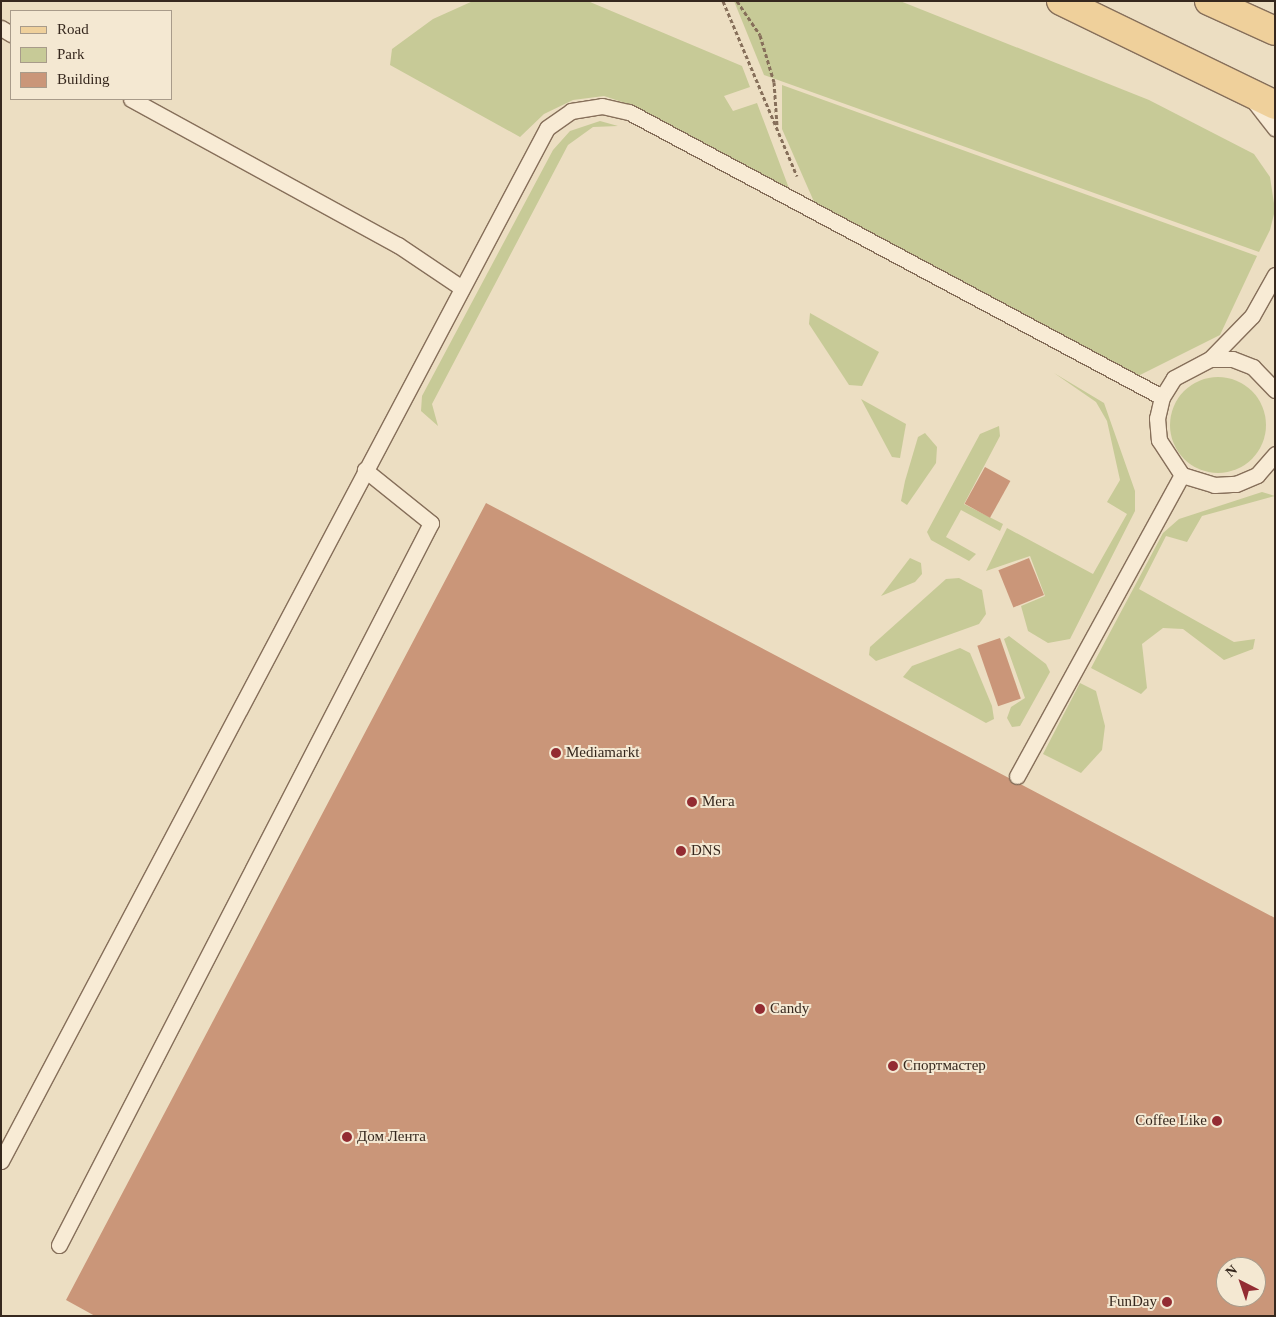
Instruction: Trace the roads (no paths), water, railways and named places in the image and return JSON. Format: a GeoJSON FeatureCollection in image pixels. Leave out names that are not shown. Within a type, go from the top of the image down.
{"type":"FeatureCollection","features":[{"type":"Feature","properties":{"kind":"main road"},"geometry":{"type":"LineString","coordinates":[[1061,1],[1275,105]]}},
{"type":"Feature","properties":{"kind":"main road"},"geometry":{"type":"LineString","coordinates":[[1209,1],[1275,31]]}},
{"type":"Feature","properties":{"kind":"lane"},"geometry":{"type":"LineString","coordinates":[[1246,91],[1275,128]]}},
{"type":"Feature","properties":{"kind":"lane"},"geometry":{"type":"LineString","coordinates":[[133,100],[398,245],[462,288]]}},
{"type":"Feature","properties":{"kind":"lane"},"geometry":{"type":"LineString","coordinates":[[1,1161],[547,128],[571,111],[602,106],[628,112],[1162,397]]}},
{"type":"Feature","properties":{"kind":"lane"},"geometry":{"type":"LineString","coordinates":[[1210,359],[1252,316],[1275,275]]}},
{"type":"Feature","properties":{"kind":"lane"},"geometry":{"type":"LineString","coordinates":[[1273,380],[1253,367],[1232,359],[1210,359],[1189,366],[1162,397],[1157,418],[1159,440],[1182,475],[1214,485],[1236,484],[1256,475],[1274,458]]}},
{"type":"Feature","properties":{"kind":"lane"},"geometry":{"type":"LineString","coordinates":[[59,1245],[431,523],[365,470]]}},
{"type":"Feature","properties":{"kind":"lane"},"geometry":{"type":"LineString","coordinates":[[1017,776],[1182,475]]}},
{"type":"Feature","properties":{"kind":"place","name":"Mediamarkt"},"geometry":{"type":"Point","coordinates":[556,753]}},
{"type":"Feature","properties":{"kind":"place","name":"Мега"},"geometry":{"type":"Point","coordinates":[692,802]}},
{"type":"Feature","properties":{"kind":"place","name":"DNS"},"geometry":{"type":"Point","coordinates":[681,851]}},
{"type":"Feature","properties":{"kind":"place","name":"Candy"},"geometry":{"type":"Point","coordinates":[760,1009]}},
{"type":"Feature","properties":{"kind":"place","name":"Спортмастер"},"geometry":{"type":"Point","coordinates":[893,1066]}},
{"type":"Feature","properties":{"kind":"place","name":"Coffee Like"},"geometry":{"type":"Point","coordinates":[1217,1121]}},
{"type":"Feature","properties":{"kind":"place","name":"Дом Лента"},"geometry":{"type":"Point","coordinates":[347,1137]}},
{"type":"Feature","properties":{"kind":"place","name":"FunDay"},"geometry":{"type":"Point","coordinates":[1167,1302]}}]}
